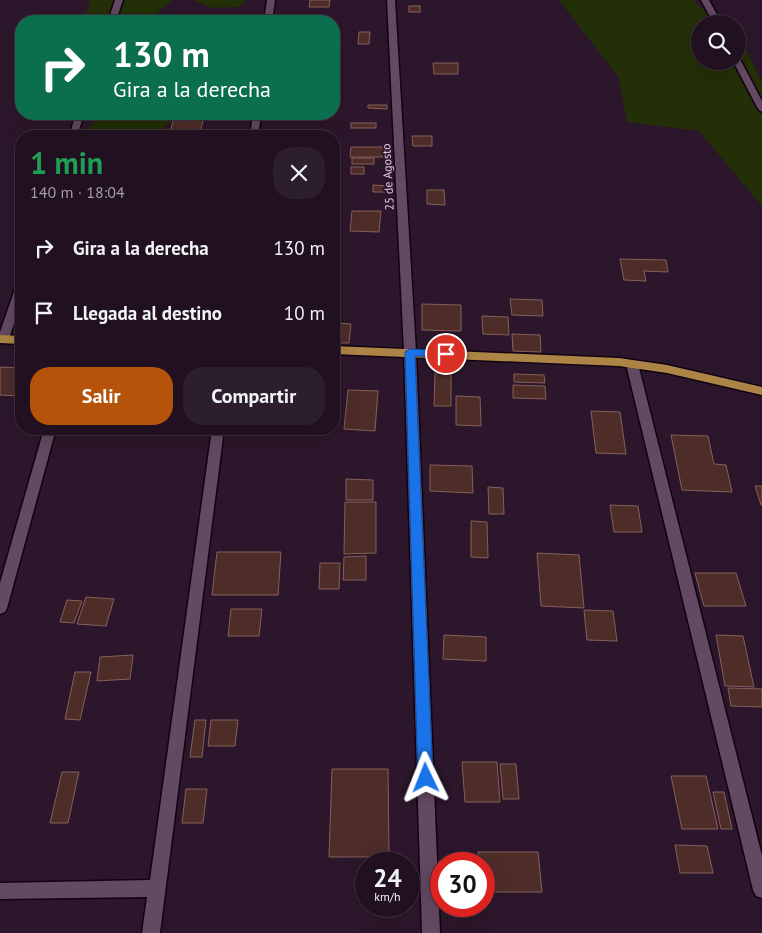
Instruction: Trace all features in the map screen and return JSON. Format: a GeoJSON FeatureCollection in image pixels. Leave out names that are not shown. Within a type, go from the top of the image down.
{"type":"FeatureCollection","features":[{"type":"Feature","properties":{"kind":"main road"},"geometry":{"type":"LineString","coordinates":[[1,339],[15,340]]}},
{"type":"Feature","properties":{"kind":"main road"},"geometry":{"type":"LineString","coordinates":[[340,350],[583,360],[632,364],[667,369],[762,391]]}},
{"type":"Feature","properties":{"kind":"street"},"geometry":{"type":"LineString","coordinates":[[114,15],[119,0]]}},
{"type":"Feature","properties":{"kind":"street"},"geometry":{"type":"LineString","coordinates":[[269,15],[271,0]]}},
{"type":"Feature","properties":{"kind":"street","name":"25 de Agosto"},"geometry":{"type":"LineString","coordinates":[[391,0],[410,352],[431,933]]}},
{"type":"Feature","properties":{"kind":"street"},"geometry":{"type":"LineString","coordinates":[[705,0],[713,15]]}},
{"type":"Feature","properties":{"kind":"street"},"geometry":{"type":"LineString","coordinates":[[742,70],[762,109]]}},
{"type":"Feature","properties":{"kind":"street"},"geometry":{"type":"LineString","coordinates":[[1,339],[15,302]]}},
{"type":"Feature","properties":{"kind":"street"},"geometry":{"type":"LineString","coordinates":[[632,364],[762,890]]}},
{"type":"Feature","properties":{"kind":"street"},"geometry":{"type":"LineString","coordinates":[[0,608],[48,435]]}},
{"type":"Feature","properties":{"kind":"street"},"geometry":{"type":"LineString","coordinates":[[150,933],[217,435]]}},
{"type":"Feature","properties":{"kind":"street"},"geometry":{"type":"LineString","coordinates":[[0,891],[157,888]]}},
{"type":"Feature","properties":{"kind":"green space"},"geometry":{"type":"Polygon","coordinates":[[[90,0],[172,0],[155,15],[84,15],[90,0]]]}},
{"type":"Feature","properties":{"kind":"green space"},"geometry":{"type":"Polygon","coordinates":[[[193,0],[246,0],[239,7],[213,8],[193,0]]]}},
{"type":"Feature","properties":{"kind":"green space"},"geometry":{"type":"Polygon","coordinates":[[[559,0],[693,0],[709,15],[691,15],[691,70],[746,70],[746,49],[762,82],[762,206],[699,131],[627,122],[619,78],[559,0]]]}},
{"type":"Feature","properties":{"kind":"green space"},"geometry":{"type":"Polygon","coordinates":[[[97,120],[174,120],[163,130],[86,130],[97,120]]]}},
{"type":"Feature","properties":{"kind":"building"},"geometry":{"type":"Polygon","coordinates":[[[310,0],[330,0],[329,7],[309,7],[310,0]]]}},
{"type":"Feature","properties":{"kind":"building"},"geometry":{"type":"Polygon","coordinates":[[[409,6],[420,6],[420,12],[409,12],[409,6]]]}},
{"type":"Feature","properties":{"kind":"building"},"geometry":{"type":"Polygon","coordinates":[[[359,32],[370,32],[369,44],[358,44],[359,32]]]}},
{"type":"Feature","properties":{"kind":"building"},"geometry":{"type":"Polygon","coordinates":[[[433,63],[458,63],[458,74],[434,74],[433,63]]]}},
{"type":"Feature","properties":{"kind":"building"},"geometry":{"type":"Polygon","coordinates":[[[368,105],[387,105],[387,109],[368,108],[368,105]]]}},
{"type":"Feature","properties":{"kind":"building"},"geometry":{"type":"Polygon","coordinates":[[[173,120],[203,120],[201,130],[171,130],[173,120]]]}},
{"type":"Feature","properties":{"kind":"building"},"geometry":{"type":"Polygon","coordinates":[[[351,123],[376,123],[376,128],[351,128],[351,123]]]}},
{"type":"Feature","properties":{"kind":"building"},"geometry":{"type":"Polygon","coordinates":[[[412,136],[432,136],[432,146],[413,146],[412,136]]]}},
{"type":"Feature","properties":{"kind":"building"},"geometry":{"type":"Polygon","coordinates":[[[351,147],[383,147],[383,157],[350,157],[351,147]]]}},
{"type":"Feature","properties":{"kind":"building"},"geometry":{"type":"Polygon","coordinates":[[[352,158],[374,158],[374,164],[352,164],[352,158]]]}},
{"type":"Feature","properties":{"kind":"building"},"geometry":{"type":"Polygon","coordinates":[[[351,167],[364,167],[364,174],[351,174],[351,167]]]}},
{"type":"Feature","properties":{"kind":"building"},"geometry":{"type":"Polygon","coordinates":[[[373,185],[389,186],[389,192],[373,192],[373,185]]]}},
{"type":"Feature","properties":{"kind":"building"},"geometry":{"type":"Polygon","coordinates":[[[427,190],[444,190],[445,205],[427,204],[427,190]]]}},
{"type":"Feature","properties":{"kind":"building"},"geometry":{"type":"Polygon","coordinates":[[[352,211],[381,211],[379,232],[350,231],[352,211]]]}},
{"type":"Feature","properties":{"kind":"building"},"geometry":{"type":"Polygon","coordinates":[[[620,259],[666,260],[668,272],[644,271],[646,281],[624,280],[620,259]]]}},
{"type":"Feature","properties":{"kind":"building"},"geometry":{"type":"Polygon","coordinates":[[[510,299],[542,300],[543,316],[512,315],[510,299]]]}},
{"type":"Feature","properties":{"kind":"building"},"geometry":{"type":"Polygon","coordinates":[[[422,304],[461,305],[461,331],[422,330],[422,304]]]}},
{"type":"Feature","properties":{"kind":"building"},"geometry":{"type":"Polygon","coordinates":[[[482,316],[508,317],[509,335],[483,334],[482,316]]]}},
{"type":"Feature","properties":{"kind":"building"},"geometry":{"type":"Polygon","coordinates":[[[340,323],[351,324],[349,343],[340,343],[340,323]]]}},
{"type":"Feature","properties":{"kind":"building"},"geometry":{"type":"Polygon","coordinates":[[[512,334],[540,335],[541,352],[513,351],[512,334]]]}},
{"type":"Feature","properties":{"kind":"building"},"geometry":{"type":"Polygon","coordinates":[[[0,367],[15,368],[15,396],[0,395],[0,367]]]}},
{"type":"Feature","properties":{"kind":"building"},"geometry":{"type":"Polygon","coordinates":[[[435,373],[451,373],[451,406],[434,406],[435,373]]]}},
{"type":"Feature","properties":{"kind":"building"},"geometry":{"type":"Polygon","coordinates":[[[514,374],[544,375],[545,383],[514,382],[514,374]]]}},
{"type":"Feature","properties":{"kind":"building"},"geometry":{"type":"Polygon","coordinates":[[[513,385],[545,386],[546,399],[513,398],[513,385]]]}},
{"type":"Feature","properties":{"kind":"building"},"geometry":{"type":"Polygon","coordinates":[[[348,390],[378,391],[375,431],[344,429],[348,390]]]}},
{"type":"Feature","properties":{"kind":"building"},"geometry":{"type":"Polygon","coordinates":[[[456,396],[480,397],[481,426],[456,425],[456,396]]]}},
{"type":"Feature","properties":{"kind":"building"},"geometry":{"type":"Polygon","coordinates":[[[591,411],[620,412],[626,454],[596,453],[591,411]]]}},
{"type":"Feature","properties":{"kind":"building"},"geometry":{"type":"Polygon","coordinates":[[[671,435],[708,436],[714,464],[726,465],[732,492],[682,490],[671,435]]]}},
{"type":"Feature","properties":{"kind":"building"},"geometry":{"type":"Polygon","coordinates":[[[430,465],[472,466],[473,493],[430,491],[430,465]]]}},
{"type":"Feature","properties":{"kind":"building"},"geometry":{"type":"Polygon","coordinates":[[[346,479],[373,480],[373,500],[346,500],[346,479]]]}},
{"type":"Feature","properties":{"kind":"building"},"geometry":{"type":"Polygon","coordinates":[[[755,486],[762,486],[762,505],[761,505],[755,486]]]}},
{"type":"Feature","properties":{"kind":"building"},"geometry":{"type":"Polygon","coordinates":[[[488,487],[503,488],[504,514],[489,514],[488,487]]]}},
{"type":"Feature","properties":{"kind":"building"},"geometry":{"type":"Polygon","coordinates":[[[345,502],[376,502],[376,553],[344,554],[345,502]]]}},
{"type":"Feature","properties":{"kind":"building"},"geometry":{"type":"Polygon","coordinates":[[[610,505],[638,506],[642,532],[614,532],[610,505]]]}},
{"type":"Feature","properties":{"kind":"building"},"geometry":{"type":"Polygon","coordinates":[[[471,521],[487,522],[488,558],[471,557],[471,521]]]}},
{"type":"Feature","properties":{"kind":"building"},"geometry":{"type":"Polygon","coordinates":[[[217,552],[281,552],[278,595],[212,595],[217,552]]]}},
{"type":"Feature","properties":{"kind":"building"},"geometry":{"type":"Polygon","coordinates":[[[537,553],[579,555],[584,608],[541,606],[537,553]]]}},
{"type":"Feature","properties":{"kind":"building"},"geometry":{"type":"Polygon","coordinates":[[[366,556],[366,580],[343,580],[344,557],[366,556]]]}},
{"type":"Feature","properties":{"kind":"building"},"geometry":{"type":"Polygon","coordinates":[[[320,563],[340,563],[339,589],[319,589],[320,563]]]}},
{"type":"Feature","properties":{"kind":"building"},"geometry":{"type":"Polygon","coordinates":[[[695,573],[736,573],[746,606],[704,606],[695,573]]]}},
{"type":"Feature","properties":{"kind":"building"},"geometry":{"type":"Polygon","coordinates":[[[86,597],[114,599],[106,626],[77,624],[86,597]]]}},
{"type":"Feature","properties":{"kind":"building"},"geometry":{"type":"Polygon","coordinates":[[[67,600],[82,601],[74,623],[60,622],[67,600]]]}},
{"type":"Feature","properties":{"kind":"building"},"geometry":{"type":"Polygon","coordinates":[[[231,609],[262,609],[259,636],[228,636],[231,609]]]}},
{"type":"Feature","properties":{"kind":"building"},"geometry":{"type":"Polygon","coordinates":[[[584,610],[613,611],[617,641],[587,640],[584,610]]]}},
{"type":"Feature","properties":{"kind":"building"},"geometry":{"type":"Polygon","coordinates":[[[444,635],[486,637],[486,661],[443,659],[444,635]]]}},
{"type":"Feature","properties":{"kind":"building"},"geometry":{"type":"Polygon","coordinates":[[[716,635],[743,636],[754,687],[725,686],[716,635]]]}},
{"type":"Feature","properties":{"kind":"building"},"geometry":{"type":"Polygon","coordinates":[[[133,655],[130,679],[97,681],[100,657],[133,655]]]}},
{"type":"Feature","properties":{"kind":"building"},"geometry":{"type":"Polygon","coordinates":[[[75,672],[91,672],[80,720],[65,719],[75,672]]]}},
{"type":"Feature","properties":{"kind":"building"},"geometry":{"type":"Polygon","coordinates":[[[728,688],[762,689],[762,707],[731,706],[728,688]]]}},
{"type":"Feature","properties":{"kind":"building"},"geometry":{"type":"Polygon","coordinates":[[[195,720],[206,720],[202,757],[190,757],[195,720]]]}},
{"type":"Feature","properties":{"kind":"building"},"geometry":{"type":"Polygon","coordinates":[[[211,720],[238,720],[235,746],[208,746],[211,720]]]}},
{"type":"Feature","properties":{"kind":"building"},"geometry":{"type":"Polygon","coordinates":[[[462,762],[497,762],[500,802],[465,802],[462,762]]]}},
{"type":"Feature","properties":{"kind":"building"},"geometry":{"type":"Polygon","coordinates":[[[500,764],[516,764],[519,799],[503,799],[500,764]]]}},
{"type":"Feature","properties":{"kind":"building"},"geometry":{"type":"Polygon","coordinates":[[[332,769],[388,769],[389,852],[355,852],[355,857],[329,857],[332,769]]]}},
{"type":"Feature","properties":{"kind":"building"},"geometry":{"type":"Polygon","coordinates":[[[62,772],[79,772],[68,823],[50,823],[62,772]]]}},
{"type":"Feature","properties":{"kind":"building"},"geometry":{"type":"Polygon","coordinates":[[[671,776],[706,776],[718,829],[682,829],[671,776]]]}},
{"type":"Feature","properties":{"kind":"building"},"geometry":{"type":"Polygon","coordinates":[[[186,789],[207,789],[203,823],[182,823],[186,789]]]}},
{"type":"Feature","properties":{"kind":"building"},"geometry":{"type":"Polygon","coordinates":[[[713,792],[724,792],[732,829],[721,829],[713,792]]]}},
{"type":"Feature","properties":{"kind":"building"},"geometry":{"type":"Polygon","coordinates":[[[675,845],[707,846],[713,873],[680,873],[675,845]]]}},
{"type":"Feature","properties":{"kind":"building"},"geometry":{"type":"Polygon","coordinates":[[[495,852],[538,852],[542,892],[495,892],[495,852]]]}},
{"type":"Feature","properties":{"kind":"route"},"geometry":{"type":"LineString","coordinates":[[426,778],[410,352],[446,354]]}}]}
